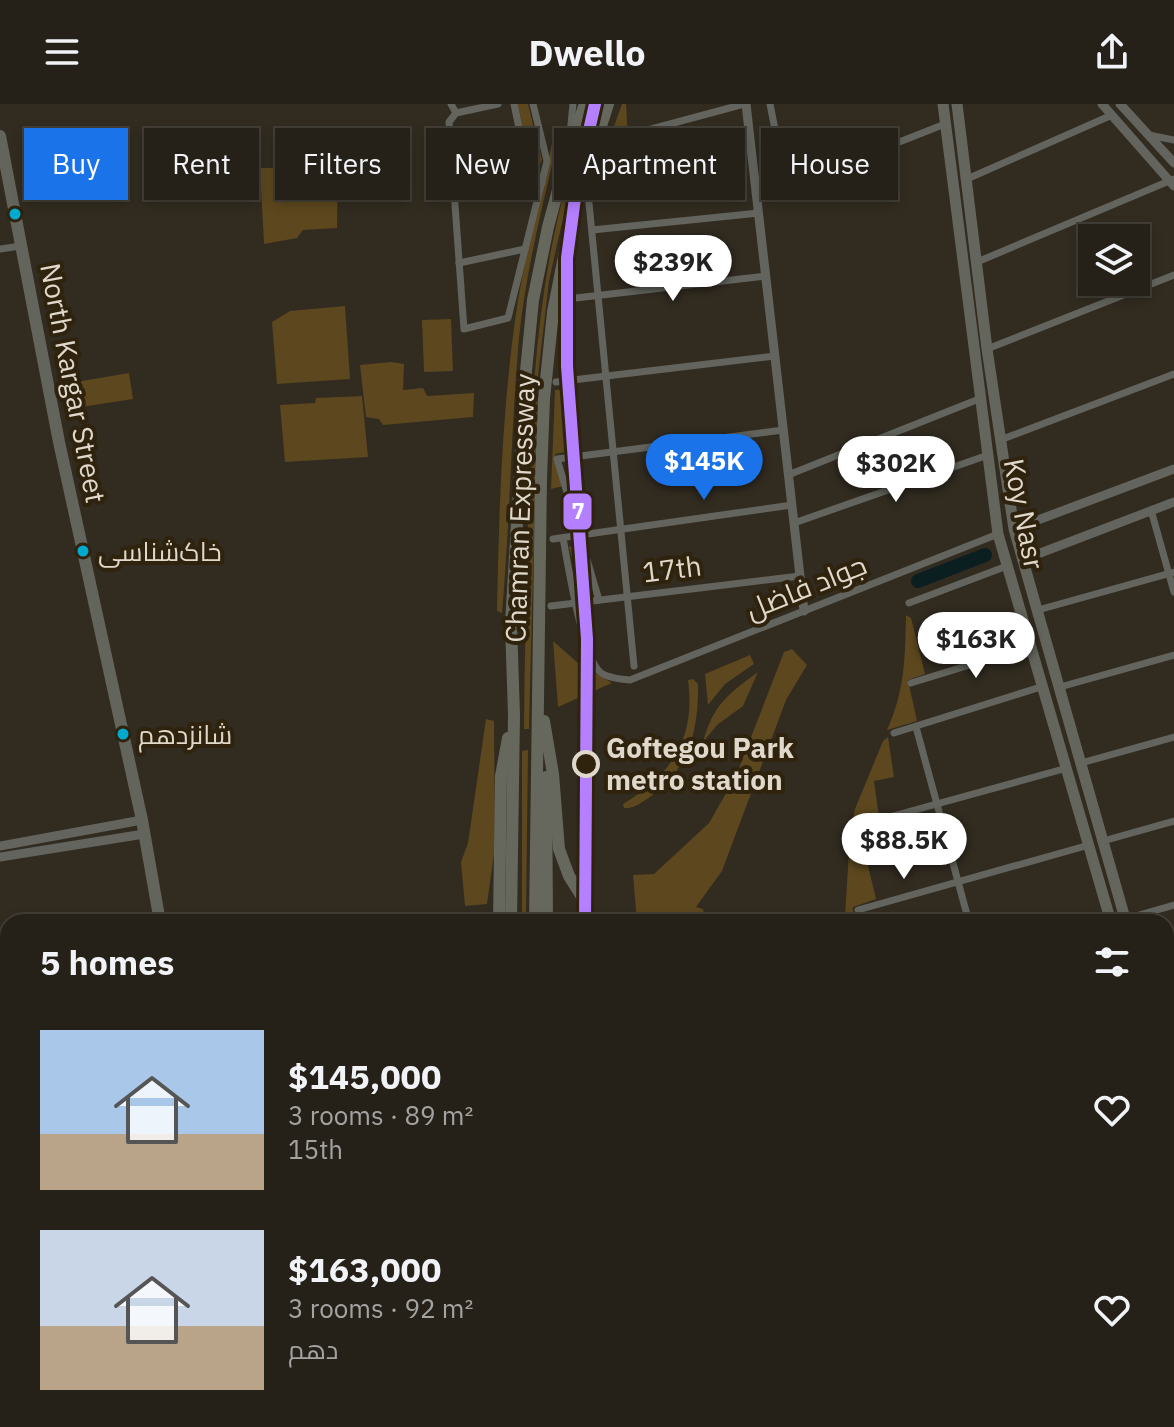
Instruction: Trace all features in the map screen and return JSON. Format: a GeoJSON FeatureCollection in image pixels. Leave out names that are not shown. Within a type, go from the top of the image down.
{"type":"FeatureCollection","features":[{"type":"Feature","properties":{"kind":"highway","name":"Chamran Expressway"},"geometry":{"type":"LineString","coordinates":[[576,128],[585,104]]}},
{"type":"Feature","properties":{"kind":"highway","name":"Chamran Expressway"},"geometry":{"type":"LineString","coordinates":[[535,914],[544,399],[553,312],[571,221],[608,104]]}},
{"type":"Feature","properties":{"kind":"highway","name":"Chamran Expressway"},"geometry":{"type":"LineString","coordinates":[[511,914],[514,715],[511,624],[526,371],[538,271],[556,200]]}},
{"type":"Feature","properties":{"kind":"highway"},"geometry":{"type":"LineString","coordinates":[[539,679],[553,774],[559,849],[569,876],[586,903],[588,914]]}},
{"type":"Feature","properties":{"kind":"highway"},"geometry":{"type":"LineString","coordinates":[[499,914],[501,776],[514,715]]}},
{"type":"Feature","properties":{"kind":"highway"},"geometry":{"type":"LineString","coordinates":[[544,721],[547,914]]}},
{"type":"Feature","properties":{"kind":"main road","name":"Koy Nasr"},"geometry":{"type":"LineString","coordinates":[[943,104],[998,534],[1109,914]]}},
{"type":"Feature","properties":{"kind":"main road","name":"Koy Nasr"},"geometry":{"type":"LineString","coordinates":[[957,104],[987,349],[1014,529],[1124,914]]}},
{"type":"Feature","properties":{"kind":"main road","name":"North Kargar Street"},"geometry":{"type":"LineString","coordinates":[[0,136],[4,173],[142,820],[159,914]]}},
{"type":"Feature","properties":{"kind":"street"},"geometry":{"type":"LineString","coordinates":[[451,104],[456,113]]}},
{"type":"Feature","properties":{"kind":"street"},"geometry":{"type":"LineString","coordinates":[[449,128],[449,122],[456,113],[498,104]]}},
{"type":"Feature","properties":{"kind":"street"},"geometry":{"type":"LineString","coordinates":[[514,104],[519,128]]}},
{"type":"Feature","properties":{"kind":"street"},"geometry":{"type":"LineString","coordinates":[[454,200],[464,329],[508,318],[547,161],[533,104]]}},
{"type":"Feature","properties":{"kind":"street"},"geometry":{"type":"LineString","coordinates":[[571,128],[573,104]]}},
{"type":"Feature","properties":{"kind":"street"},"geometry":{"type":"LineString","coordinates":[[655,128],[745,104],[804,611]]}},
{"type":"Feature","properties":{"kind":"street"},"geometry":{"type":"LineString","coordinates":[[770,104],[775,128]]}},
{"type":"Feature","properties":{"kind":"street"},"geometry":{"type":"LineString","coordinates":[[977,262],[1173,182],[1102,104]]}},
{"type":"Feature","properties":{"kind":"street"},"geometry":{"type":"LineString","coordinates":[[1120,104],[1174,163]]}},
{"type":"Feature","properties":{"kind":"street"},"geometry":{"type":"LineString","coordinates":[[967,179],[1112,115]]}},
{"type":"Feature","properties":{"kind":"street"},"geometry":{"type":"LineString","coordinates":[[898,142],[945,124]]}},
{"type":"Feature","properties":{"kind":"street"},"geometry":{"type":"LineString","coordinates":[[1148,134],[1174,140]]}},
{"type":"Feature","properties":{"kind":"street"},"geometry":{"type":"LineString","coordinates":[[745,147],[751,146]]}},
{"type":"Feature","properties":{"kind":"street"},"geometry":{"type":"LineString","coordinates":[[538,181],[542,183]]}},
{"type":"Feature","properties":{"kind":"street"},"geometry":{"type":"LineString","coordinates":[[757,198],[761,196]]}},
{"type":"Feature","properties":{"kind":"street"},"geometry":{"type":"LineString","coordinates":[[589,203],[634,666]]}},
{"type":"Feature","properties":{"kind":"street"},"geometry":{"type":"LineString","coordinates":[[592,230],[759,213]]}},
{"type":"Feature","properties":{"kind":"street"},"geometry":{"type":"LineString","coordinates":[[0,249],[21,246]]}},
{"type":"Feature","properties":{"kind":"street"},"geometry":{"type":"LineString","coordinates":[[459,263],[525,249]]}},
{"type":"Feature","properties":{"kind":"street"},"geometry":{"type":"LineString","coordinates":[[987,349],[1174,275]]}},
{"type":"Feature","properties":{"kind":"street"},"geometry":{"type":"LineString","coordinates":[[576,298],[766,276]]}},
{"type":"Feature","properties":{"kind":"street"},"geometry":{"type":"LineString","coordinates":[[556,382],[775,356]]}},
{"type":"Feature","properties":{"kind":"street"},"geometry":{"type":"LineString","coordinates":[[1000,440],[1174,374]]}},
{"type":"Feature","properties":{"kind":"street"},"geometry":{"type":"LineString","coordinates":[[788,475],[979,399]]}},
{"type":"Feature","properties":{"kind":"street"},"geometry":{"type":"LineString","coordinates":[[599,600],[557,459],[783,430]]}},
{"type":"Feature","properties":{"kind":"street"},"geometry":{"type":"LineString","coordinates":[[794,523],[988,455]]}},
{"type":"Feature","properties":{"kind":"street"},"geometry":{"type":"LineString","coordinates":[[1014,529],[1174,469]]}},
{"type":"Feature","properties":{"kind":"street"},"geometry":{"type":"LineString","coordinates":[[1022,560],[1174,502]]}},
{"type":"Feature","properties":{"kind":"street"},"geometry":{"type":"LineString","coordinates":[[553,539],[792,505]]}},
{"type":"Feature","properties":{"kind":"street"},"geometry":{"type":"LineString","coordinates":[[1151,510],[1171,572],[1174,592]]}},
{"type":"Feature","properties":{"kind":"street","name":"جواد فاضل"},"geometry":{"type":"LineString","coordinates":[[576,603],[592,661],[598,670],[605,675],[630,680],[998,534]]}},
{"type":"Feature","properties":{"kind":"street"},"geometry":{"type":"LineString","coordinates":[[563,538],[576,603]]}},
{"type":"Feature","properties":{"kind":"street"},"geometry":{"type":"LineString","coordinates":[[909,603],[1007,566]]}},
{"type":"Feature","properties":{"kind":"street"},"geometry":{"type":"LineString","coordinates":[[1038,610],[1171,572]]}},
{"type":"Feature","properties":{"kind":"street","name":"17th"},"geometry":{"type":"LineString","coordinates":[[551,606],[800,576]]}},
{"type":"Feature","properties":{"kind":"street"},"geometry":{"type":"LineString","coordinates":[[911,683],[1032,646]]}},
{"type":"Feature","properties":{"kind":"street"},"geometry":{"type":"LineString","coordinates":[[1060,687],[1174,655]]}},
{"type":"Feature","properties":{"kind":"street"},"geometry":{"type":"LineString","coordinates":[[894,733],[1044,686]]}},
{"type":"Feature","properties":{"kind":"street"},"geometry":{"type":"LineString","coordinates":[[916,727],[967,914]]}},
{"type":"Feature","properties":{"kind":"street"},"geometry":{"type":"LineString","coordinates":[[1081,763],[1174,737]]}},
{"type":"Feature","properties":{"kind":"street"},"geometry":{"type":"LineString","coordinates":[[864,824],[1067,768]]}},
{"type":"Feature","properties":{"kind":"street"},"geometry":{"type":"LineString","coordinates":[[0,846],[142,820]]}},
{"type":"Feature","properties":{"kind":"street"},"geometry":{"type":"LineString","coordinates":[[1103,841],[1174,821]]}},
{"type":"Feature","properties":{"kind":"street"},"geometry":{"type":"LineString","coordinates":[[0,857],[144,834]]}},
{"type":"Feature","properties":{"kind":"street"},"geometry":{"type":"LineString","coordinates":[[858,910],[1089,845]]}},
{"type":"Feature","properties":{"kind":"street"},"geometry":{"type":"LineString","coordinates":[[1145,914],[1174,905]]}},
{"type":"Feature","properties":{"kind":"shaded area"},"geometry":{"type":"Polygon","coordinates":[[[516,104],[528,104],[534,128],[521,128],[516,104]]]}},
{"type":"Feature","properties":{"kind":"shaded area"},"geometry":{"type":"Polygon","coordinates":[[[594,104],[599,104],[591,128],[585,128],[594,104]]]}},
{"type":"Feature","properties":{"kind":"shaded area"},"geometry":{"type":"Polygon","coordinates":[[[622,104],[626,104],[627,128],[613,128],[622,104]]]}},
{"type":"Feature","properties":{"kind":"shaded area"},"geometry":{"type":"Polygon","coordinates":[[[554,139],[554,156],[530,262],[519,338],[502,613],[497,611],[502,455],[508,377],[522,280],[554,139]]]}},
{"type":"Feature","properties":{"kind":"shaded area"},"geometry":{"type":"Polygon","coordinates":[[[538,144],[542,160],[538,167],[538,144]]]}},
{"type":"Feature","properties":{"kind":"shaded area"},"geometry":{"type":"Polygon","coordinates":[[[260,168],[275,168],[275,200],[337,200],[337,228],[303,230],[297,238],[264,244],[260,168]]]}},
{"type":"Feature","properties":{"kind":"shaded area"},"geometry":{"type":"Polygon","coordinates":[[[562,200],[568,200],[549,281],[538,376],[529,729],[524,729],[529,474],[535,366],[549,260],[562,200]]]}},
{"type":"Feature","properties":{"kind":"shaded area"},"geometry":{"type":"Polygon","coordinates":[[[345,306],[350,379],[277,384],[272,322],[290,311],[345,306]]]}},
{"type":"Feature","properties":{"kind":"shaded area"},"geometry":{"type":"Polygon","coordinates":[[[451,319],[453,371],[424,372],[422,320],[451,319]]]}},
{"type":"Feature","properties":{"kind":"shaded area"},"geometry":{"type":"Polygon","coordinates":[[[404,364],[403,390],[423,388],[427,396],[474,393],[473,417],[383,425],[379,419],[366,417],[360,365],[404,364]]]}},
{"type":"Feature","properties":{"kind":"shaded area"},"geometry":{"type":"Polygon","coordinates":[[[129,373],[133,399],[75,408],[70,383],[129,373]]]}},
{"type":"Feature","properties":{"kind":"shaded area"},"geometry":{"type":"Polygon","coordinates":[[[555,390],[567,390],[581,449],[555,454],[563,486],[551,489],[555,390]]]}},
{"type":"Feature","properties":{"kind":"shaded area"},"geometry":{"type":"Polygon","coordinates":[[[362,396],[368,457],[285,462],[280,405],[315,403],[316,398],[362,396]]]}},
{"type":"Feature","properties":{"kind":"shaded area"},"geometry":{"type":"Polygon","coordinates":[[[576,544],[593,599],[584,600],[569,547],[576,544]]]}},
{"type":"Feature","properties":{"kind":"shaded area"},"geometry":{"type":"Polygon","coordinates":[[[906,615],[911,618],[925,674],[908,680],[917,721],[887,730],[901,687],[906,615]]]}},
{"type":"Feature","properties":{"kind":"shaded area"},"geometry":{"type":"Polygon","coordinates":[[[553,641],[578,663],[612,683],[558,707],[553,641]]]}},
{"type":"Feature","properties":{"kind":"shaded area"},"geometry":{"type":"Polygon","coordinates":[[[792,649],[807,665],[786,700],[722,871],[696,907],[703,909],[704,914],[636,914],[633,875],[654,874],[709,823],[736,776],[784,652],[792,649]]]}},
{"type":"Feature","properties":{"kind":"shaded area"},"geometry":{"type":"Polygon","coordinates":[[[750,655],[754,664],[725,684],[708,705],[705,674],[750,655]]]}},
{"type":"Feature","properties":{"kind":"shaded area"},"geometry":{"type":"Polygon","coordinates":[[[758,672],[743,706],[717,725],[703,742],[723,701],[758,672]]]}},
{"type":"Feature","properties":{"kind":"shaded area"},"geometry":{"type":"Polygon","coordinates":[[[693,679],[698,684],[696,718],[681,763],[661,788],[639,804],[624,808],[623,804],[655,781],[676,753],[688,720],[688,680],[693,679]]]}},
{"type":"Feature","properties":{"kind":"shaded area"},"geometry":{"type":"Polygon","coordinates":[[[486,719],[494,721],[495,846],[487,904],[465,906],[461,862],[468,843],[486,719]]]}},
{"type":"Feature","properties":{"kind":"shaded area"},"geometry":{"type":"Polygon","coordinates":[[[888,737],[894,777],[874,781],[879,817],[858,824],[876,899],[853,907],[853,914],[845,914],[850,835],[855,809],[883,741],[888,737]]]}},
{"type":"Feature","properties":{"kind":"shaded area"},"geometry":{"type":"Polygon","coordinates":[[[528,750],[526,914],[522,914],[522,751],[528,750]]]}},
{"type":"Feature","properties":{"kind":"waterway"},"geometry":{"type":"LineString","coordinates":[[918,581],[985,555]]}},
{"type":"Feature","properties":{"kind":"transit line","name":"7"},"geometry":{"type":"LineString","coordinates":[[585,914],[587,639],[567,366],[567,258],[577,183],[595,104]]}},
{"type":"Feature","properties":{"kind":"place","name":"خاک‌شناسی"},"geometry":{"type":"Point","coordinates":[83,551]}},
{"type":"Feature","properties":{"kind":"place","name":"شانزدهم"},"geometry":{"type":"Point","coordinates":[123,734]}},
{"type":"Feature","properties":{"kind":"place","name":"Goftegou Park metro station"},"geometry":{"type":"Point","coordinates":[586,764]}}]}
